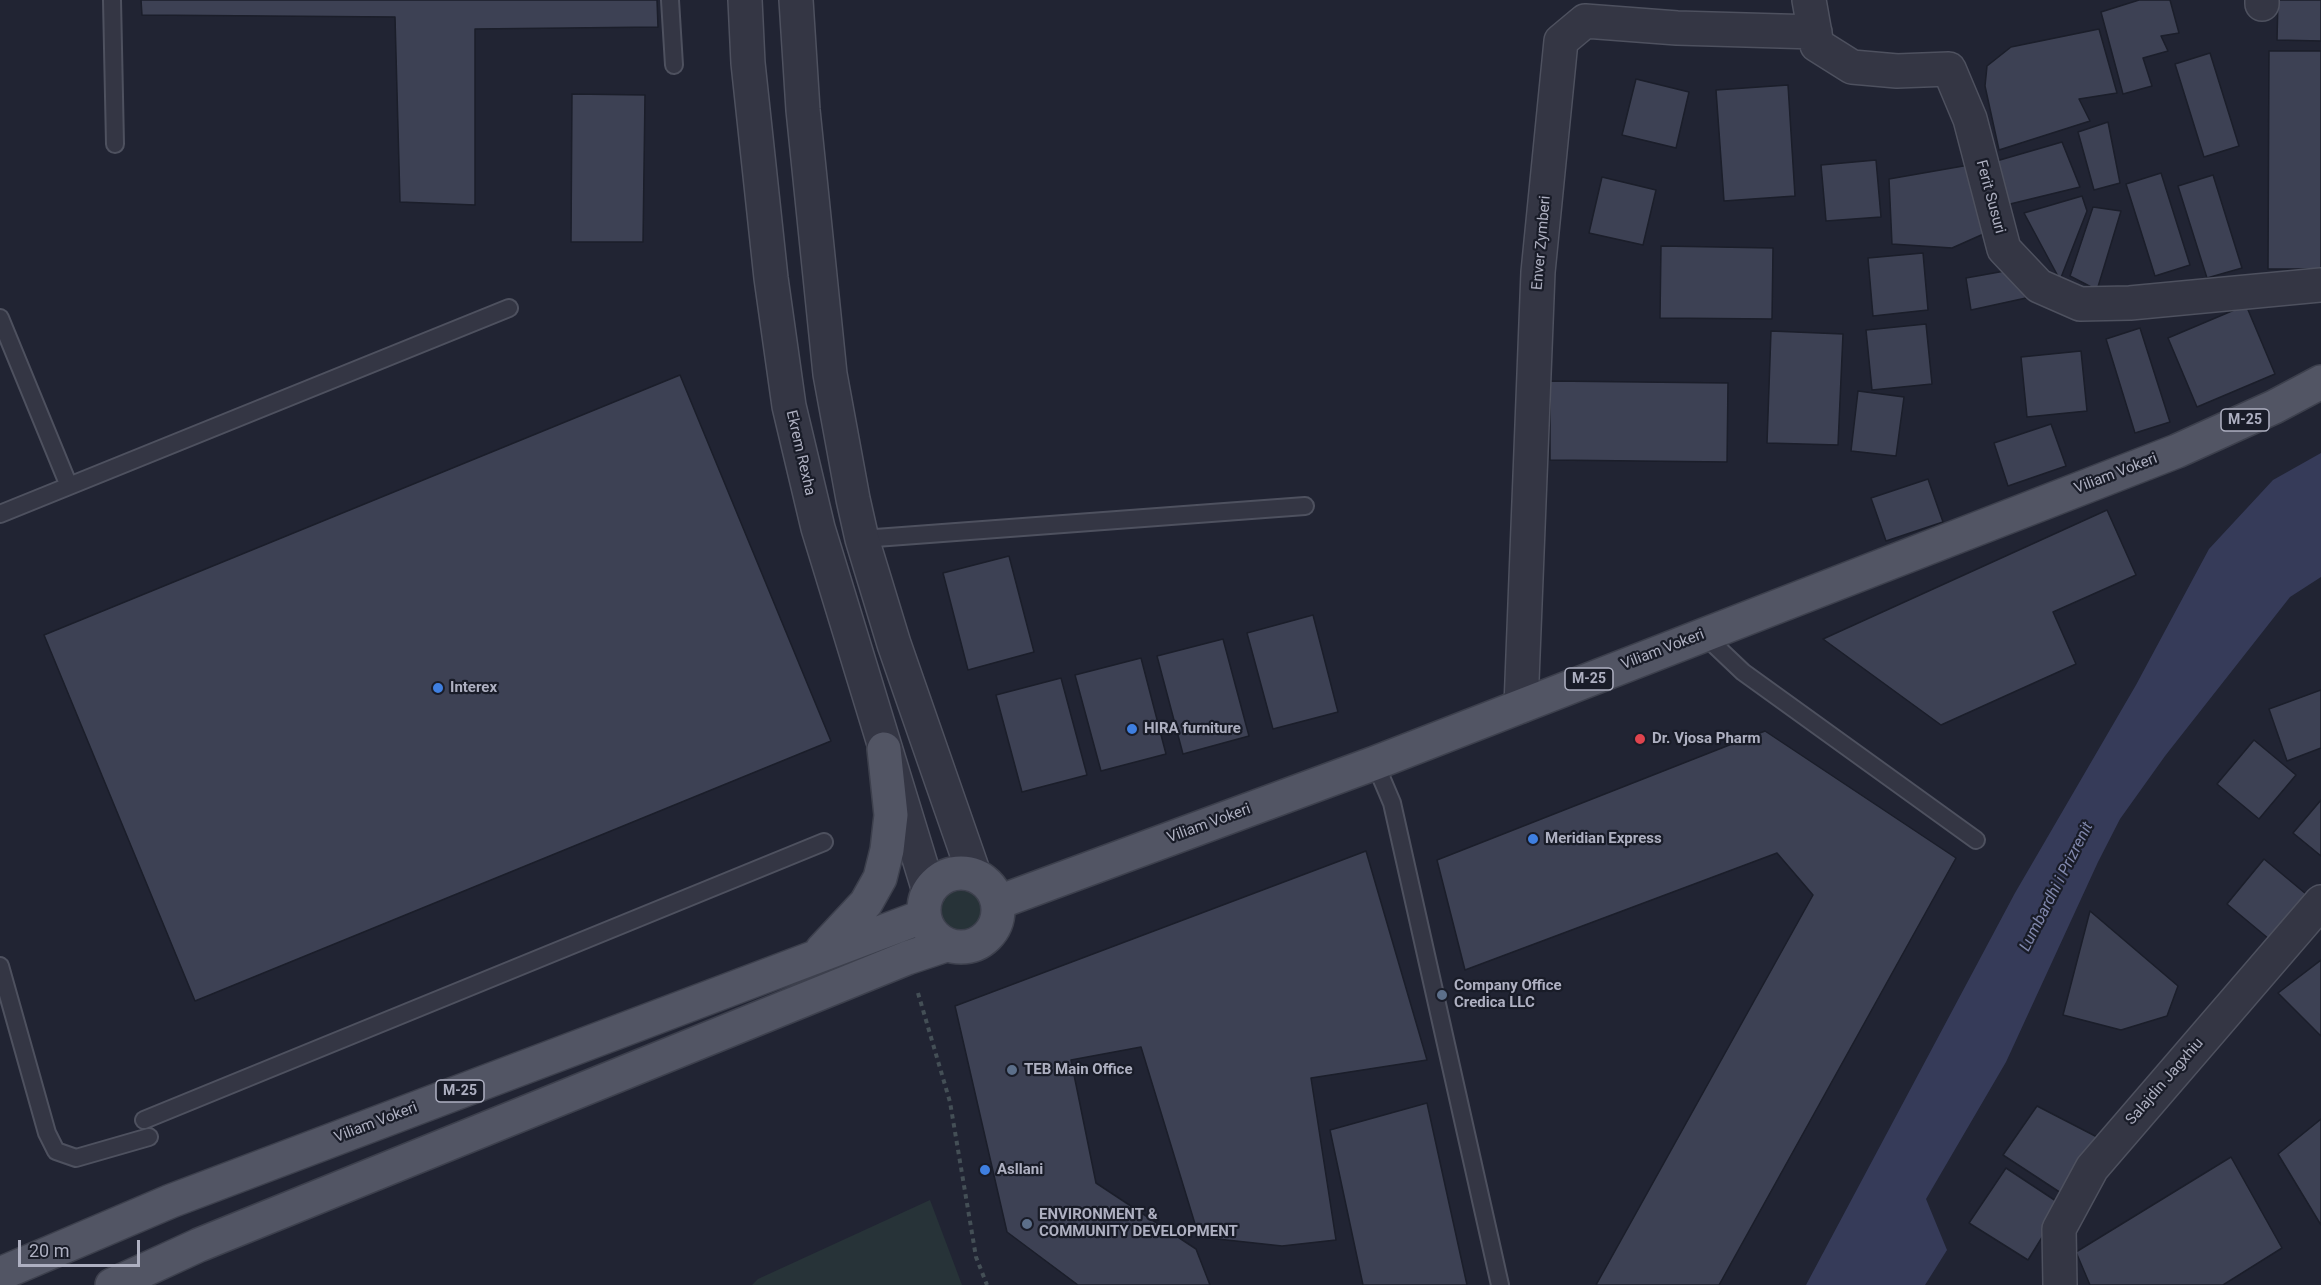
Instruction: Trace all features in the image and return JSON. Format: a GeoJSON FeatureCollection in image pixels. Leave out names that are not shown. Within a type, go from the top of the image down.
{"type":"FeatureCollection","features":[{"type":"Feature","properties":{"kind":"main road","name":"Viliam Vokeri"},"geometry":{"type":"LineString","coordinates":[[999,902],[1375,763],[2177,451],[2318,391]]}},
{"type":"Feature","properties":{"kind":"main road"},"geometry":{"type":"LineString","coordinates":[[816,956],[856,916],[880,878],[887,850],[891,815],[884,749]]}},
{"type":"Feature","properties":{"kind":"main road"},"geometry":{"type":"LineString","coordinates":[[112,1285],[198,1245],[907,958],[946,945],[969,947],[990,935],[996,926],[999,914],[999,902],[994,891],[986,881],[974,874],[961,872],[948,874],[937,881],[926,904],[928,928],[946,945]]}},
{"type":"Feature","properties":{"kind":"main road","name":"Viliam Vokeri"},"geometry":{"type":"LineString","coordinates":[[0,1274],[171,1201],[816,956],[926,904]]}},
{"type":"Feature","properties":{"kind":"street","name":"Ekrem Rexha"},"geometry":{"type":"LineString","coordinates":[[745,0],[748,63],[771,278],[789,406],[818,528],[884,749],[926,904]]}},
{"type":"Feature","properties":{"kind":"street"},"geometry":{"type":"LineString","coordinates":[[796,0],[803,110],[830,374],[862,539],[894,644],[974,874]]}},
{"type":"Feature","properties":{"kind":"street","name":"Ferit Susuri"},"geometry":{"type":"LineString","coordinates":[[1809,0],[1817,45],[1852,67],[1897,71],[1949,69],[1970,119],[2004,249],[2039,286],[2080,304],[2130,303],[2321,285]]}},
{"type":"Feature","properties":{"kind":"street","name":"Enver Zymberi"},"geometry":{"type":"LineString","coordinates":[[1521,706],[1538,272],[1561,41],[1585,21],[1677,28],[1815,32]]}},
{"type":"Feature","properties":{"kind":"street","name":"Salajdin Jagxhiu"},"geometry":{"type":"LineString","coordinates":[[2060,1285],[2059,1229],[2092,1168],[2321,902]]}},
{"type":"Feature","properties":{"kind":"lane"},"geometry":{"type":"LineString","coordinates":[[112,0],[115,144]]}},
{"type":"Feature","properties":{"kind":"lane"},"geometry":{"type":"LineString","coordinates":[[670,0],[674,64]]}},
{"type":"Feature","properties":{"kind":"lane"},"geometry":{"type":"LineString","coordinates":[[0,514],[509,308]]}},
{"type":"Feature","properties":{"kind":"lane"},"geometry":{"type":"LineString","coordinates":[[0,318],[69,486]]}},
{"type":"Feature","properties":{"kind":"lane"},"geometry":{"type":"LineString","coordinates":[[862,539],[1305,506]]}},
{"type":"Feature","properties":{"kind":"lane"},"geometry":{"type":"LineString","coordinates":[[1704,635],[1743,672],[1976,840]]}},
{"type":"Feature","properties":{"kind":"lane"},"geometry":{"type":"LineString","coordinates":[[1375,763],[1392,803],[1500,1285]]}},
{"type":"Feature","properties":{"kind":"lane"},"geometry":{"type":"LineString","coordinates":[[144,1120],[824,842]]}},
{"type":"Feature","properties":{"kind":"lane"},"geometry":{"type":"LineString","coordinates":[[0,966],[47,1133],[56,1151],[76,1158],[149,1137]]}},
{"type":"Feature","properties":{"kind":"path"},"geometry":{"type":"LineString","coordinates":[[907,958],[950,1102],[976,1257],[987,1285]]}},
{"type":"Feature","properties":{"kind":"shaded area"},"geometry":{"type":"Polygon","coordinates":[[[965,879],[984,888],[990,897],[992,919],[980,936],[959,943],[939,934],[933,926],[938,889],[946,882],[965,879]]]}},
{"type":"Feature","properties":{"kind":"shaded area"},"geometry":{"type":"Polygon","coordinates":[[[930,1200],[962,1285],[752,1285],[758,1279],[930,1200]]]}},
{"type":"Feature","properties":{"kind":"water","name":"Lumbardhi i Prizrenit"},"geometry":{"type":"Polygon","coordinates":[[[2321,453],[2321,577],[2290,597],[2165,756],[2120,819],[2006,1062],[1926,1199],[1947,1250],[1925,1285],[1806,1285],[2015,893],[2136,685],[2209,549],[2273,480],[2321,453]]]}},
{"type":"Feature","properties":{"kind":"building"},"geometry":{"type":"Polygon","coordinates":[[[141,0],[657,0],[658,27],[475,29],[475,205],[400,202],[395,17],[142,15],[141,0]]]}},
{"type":"Feature","properties":{"kind":"building"},"geometry":{"type":"Polygon","coordinates":[[[2139,0],[2170,0],[2179,33],[2161,36],[2168,51],[2143,58],[2152,86],[2123,94],[2101,12],[2139,0]]]}},
{"type":"Feature","properties":{"kind":"building"},"geometry":{"type":"Polygon","coordinates":[[[2278,0],[2321,0],[2321,41],[2277,40],[2278,0]]]}},
{"type":"Feature","properties":{"kind":"building"},"geometry":{"type":"Polygon","coordinates":[[[2099,29],[2117,93],[2079,99],[2090,121],[1999,150],[1985,86],[1987,66],[2011,47],[2099,29]]]}},
{"type":"Feature","properties":{"kind":"building"},"geometry":{"type":"Polygon","coordinates":[[[2269,51],[2321,51],[2321,269],[2268,269],[2269,51]]]}},
{"type":"Feature","properties":{"kind":"building"},"geometry":{"type":"Polygon","coordinates":[[[2210,53],[2239,146],[2204,157],[2175,64],[2210,53]]]}},
{"type":"Feature","properties":{"kind":"building"},"geometry":{"type":"Polygon","coordinates":[[[1636,79],[1689,92],[1676,148],[1622,135],[1636,79]]]}},
{"type":"Feature","properties":{"kind":"building"},"geometry":{"type":"Polygon","coordinates":[[[1788,85],[1795,196],[1724,201],[1716,90],[1788,85]]]}},
{"type":"Feature","properties":{"kind":"building"},"geometry":{"type":"Polygon","coordinates":[[[572,94],[645,95],[643,242],[571,242],[572,94]]]}},
{"type":"Feature","properties":{"kind":"building"},"geometry":{"type":"Polygon","coordinates":[[[2108,122],[2120,183],[2094,190],[2078,132],[2108,122]]]}},
{"type":"Feature","properties":{"kind":"building"},"geometry":{"type":"Polygon","coordinates":[[[2062,142],[2080,187],[2006,205],[1993,162],[2062,142]]]}},
{"type":"Feature","properties":{"kind":"building"},"geometry":{"type":"Polygon","coordinates":[[[1876,160],[1881,217],[1826,221],[1821,165],[1876,160]]]}},
{"type":"Feature","properties":{"kind":"building"},"geometry":{"type":"Polygon","coordinates":[[[1969,165],[1988,232],[1952,248],[1892,244],[1889,179],[1969,165]]]}},
{"type":"Feature","properties":{"kind":"building"},"geometry":{"type":"Polygon","coordinates":[[[2161,173],[2190,265],[2155,276],[2126,184],[2161,173]]]}},
{"type":"Feature","properties":{"kind":"building"},"geometry":{"type":"Polygon","coordinates":[[[2213,175],[2242,268],[2207,278],[2178,186],[2213,175]]]}},
{"type":"Feature","properties":{"kind":"building"},"geometry":{"type":"Polygon","coordinates":[[[1602,177],[1656,190],[1643,245],[1589,233],[1602,177]]]}},
{"type":"Feature","properties":{"kind":"building"},"geometry":{"type":"Polygon","coordinates":[[[2082,196],[2087,211],[2060,280],[2024,213],[2082,196]]]}},
{"type":"Feature","properties":{"kind":"building"},"geometry":{"type":"Polygon","coordinates":[[[2093,207],[2121,211],[2097,290],[2070,276],[2093,207]]]}},
{"type":"Feature","properties":{"kind":"building"},"geometry":{"type":"Polygon","coordinates":[[[1661,246],[1773,248],[1772,319],[1660,318],[1661,246]]]}},
{"type":"Feature","properties":{"kind":"building"},"geometry":{"type":"Polygon","coordinates":[[[1923,253],[1928,310],[1873,316],[1868,258],[1923,253]]]}},
{"type":"Feature","properties":{"kind":"building"},"geometry":{"type":"Polygon","coordinates":[[[2016,269],[2026,298],[1971,310],[1966,278],[2016,269]]]}},
{"type":"Feature","properties":{"kind":"building"},"geometry":{"type":"Polygon","coordinates":[[[2246,305],[2275,374],[2197,407],[2168,338],[2246,305]]]}},
{"type":"Feature","properties":{"kind":"building"},"geometry":{"type":"Polygon","coordinates":[[[1926,324],[1932,384],[1872,390],[1866,330],[1926,324]]]}},
{"type":"Feature","properties":{"kind":"building"},"geometry":{"type":"Polygon","coordinates":[[[2140,328],[2170,422],[2135,433],[2106,339],[2140,328]]]}},
{"type":"Feature","properties":{"kind":"building"},"geometry":{"type":"Polygon","coordinates":[[[1771,331],[1843,334],[1838,445],[1767,443],[1771,331]]]}},
{"type":"Feature","properties":{"kind":"building"},"geometry":{"type":"Polygon","coordinates":[[[2081,351],[2087,411],[2027,417],[2021,357],[2081,351]]]}},
{"type":"Feature","properties":{"kind":"building","name":"Interex"},"geometry":{"type":"Polygon","coordinates":[[[680,375],[831,741],[195,1001],[44,635],[680,375]]]}},
{"type":"Feature","properties":{"kind":"building"},"geometry":{"type":"Polygon","coordinates":[[[1550,381],[1728,383],[1727,462],[1550,460],[1550,381]]]}},
{"type":"Feature","properties":{"kind":"building"},"geometry":{"type":"Polygon","coordinates":[[[1858,391],[1904,397],[1896,456],[1851,451],[1858,391]]]}},
{"type":"Feature","properties":{"kind":"building"},"geometry":{"type":"Polygon","coordinates":[[[2051,424],[2066,466],[2008,486],[1994,443],[2051,424]]]}},
{"type":"Feature","properties":{"kind":"building"},"geometry":{"type":"Polygon","coordinates":[[[1928,479],[1943,522],[1886,541],[1871,498],[1928,479]]]}},
{"type":"Feature","properties":{"kind":"building"},"geometry":{"type":"Polygon","coordinates":[[[2107,510],[2136,575],[2053,612],[2076,664],[1941,725],[1823,639],[2107,510]]]}},
{"type":"Feature","properties":{"kind":"building"},"geometry":{"type":"Polygon","coordinates":[[[1009,556],[1034,652],[968,670],[943,573],[1009,556]]]}},
{"type":"Feature","properties":{"kind":"building"},"geometry":{"type":"Polygon","coordinates":[[[1313,615],[1338,712],[1273,729],[1247,633],[1313,615]]]}},
{"type":"Feature","properties":{"kind":"building"},"geometry":{"type":"Polygon","coordinates":[[[1223,639],[1249,736],[1183,754],[1157,656],[1223,639]]]}},
{"type":"Feature","properties":{"kind":"building"},"geometry":{"type":"Polygon","coordinates":[[[1141,658],[1166,754],[1101,771],[1075,675],[1141,658]]]}},
{"type":"Feature","properties":{"kind":"building"},"geometry":{"type":"Polygon","coordinates":[[[1061,678],[1087,775],[1022,792],[996,695],[1061,678]]]}},
{"type":"Feature","properties":{"kind":"building"},"geometry":{"type":"Polygon","coordinates":[[[2321,690],[2321,748],[2287,761],[2269,709],[2321,690]]]}},
{"type":"Feature","properties":{"kind":"building"},"geometry":{"type":"Polygon","coordinates":[[[1765,731],[1956,858],[1719,1285],[1596,1285],[1813,895],[1777,853],[1465,970],[1437,860],[1765,731]]]}},
{"type":"Feature","properties":{"kind":"building"},"geometry":{"type":"Polygon","coordinates":[[[2254,740],[2296,775],[2259,819],[2217,784],[2254,740]]]}},
{"type":"Feature","properties":{"kind":"building"},"geometry":{"type":"Polygon","coordinates":[[[2321,800],[2321,856],[2293,833],[2321,800]]]}},
{"type":"Feature","properties":{"kind":"building"},"geometry":{"type":"Polygon","coordinates":[[[1366,851],[1427,1060],[1311,1078],[1336,1240],[1282,1246],[1199,1237],[1141,1047],[1071,1060],[1096,1183],[1196,1249],[1210,1285],[1078,1285],[1007,1232],[955,1006],[1366,851]]]}},
{"type":"Feature","properties":{"kind":"building"},"geometry":{"type":"Polygon","coordinates":[[[2264,859],[2306,894],[2269,939],[2227,904],[2264,859]]]}},
{"type":"Feature","properties":{"kind":"building"},"geometry":{"type":"Polygon","coordinates":[[[2090,911],[2178,986],[2167,1016],[2121,1030],[2063,1015],[2090,911]]]}},
{"type":"Feature","properties":{"kind":"building"},"geometry":{"type":"Polygon","coordinates":[[[2321,960],[2321,1036],[2278,993],[2321,960]]]}},
{"type":"Feature","properties":{"kind":"building"},"geometry":{"type":"Polygon","coordinates":[[[1427,1103],[1467,1285],[1363,1285],[1330,1130],[1427,1103]]]}},
{"type":"Feature","properties":{"kind":"building"},"geometry":{"type":"Polygon","coordinates":[[[2037,1106],[2099,1138],[2061,1193],[2003,1155],[2037,1106]]]}},
{"type":"Feature","properties":{"kind":"building"},"geometry":{"type":"Polygon","coordinates":[[[2321,1119],[2321,1225],[2278,1154],[2321,1119]]]}},
{"type":"Feature","properties":{"kind":"building"},"geometry":{"type":"Polygon","coordinates":[[[2231,1157],[2282,1248],[2223,1285],[2090,1285],[2076,1252],[2231,1157]]]}},
{"type":"Feature","properties":{"kind":"building"},"geometry":{"type":"Polygon","coordinates":[[[2006,1168],[2062,1205],[2028,1260],[1969,1223],[2006,1168]]]}},
{"type":"Feature","properties":{"kind":"place","name":"Interex"},"geometry":{"type":"Point","coordinates":[438,688]}},
{"type":"Feature","properties":{"kind":"place","name":"HIRA furniture"},"geometry":{"type":"Point","coordinates":[1132,729]}},
{"type":"Feature","properties":{"kind":"place","name":"Dr. Vjosa Pharm"},"geometry":{"type":"Point","coordinates":[1640,739]}},
{"type":"Feature","properties":{"kind":"place","name":"Meridian Express"},"geometry":{"type":"Point","coordinates":[1533,839]}},
{"type":"Feature","properties":{"kind":"place","name":"Company Office Credica LLC"},"geometry":{"type":"Point","coordinates":[1442,995]}},
{"type":"Feature","properties":{"kind":"place","name":"TEB Main Office"},"geometry":{"type":"Point","coordinates":[1012,1070]}},
{"type":"Feature","properties":{"kind":"place","name":"Asllani"},"geometry":{"type":"Point","coordinates":[985,1170]}},
{"type":"Feature","properties":{"kind":"place","name":"ENVIRONMENT & COMMUNITY DEVELOPMENT"},"geometry":{"type":"Point","coordinates":[1027,1224]}}]}
